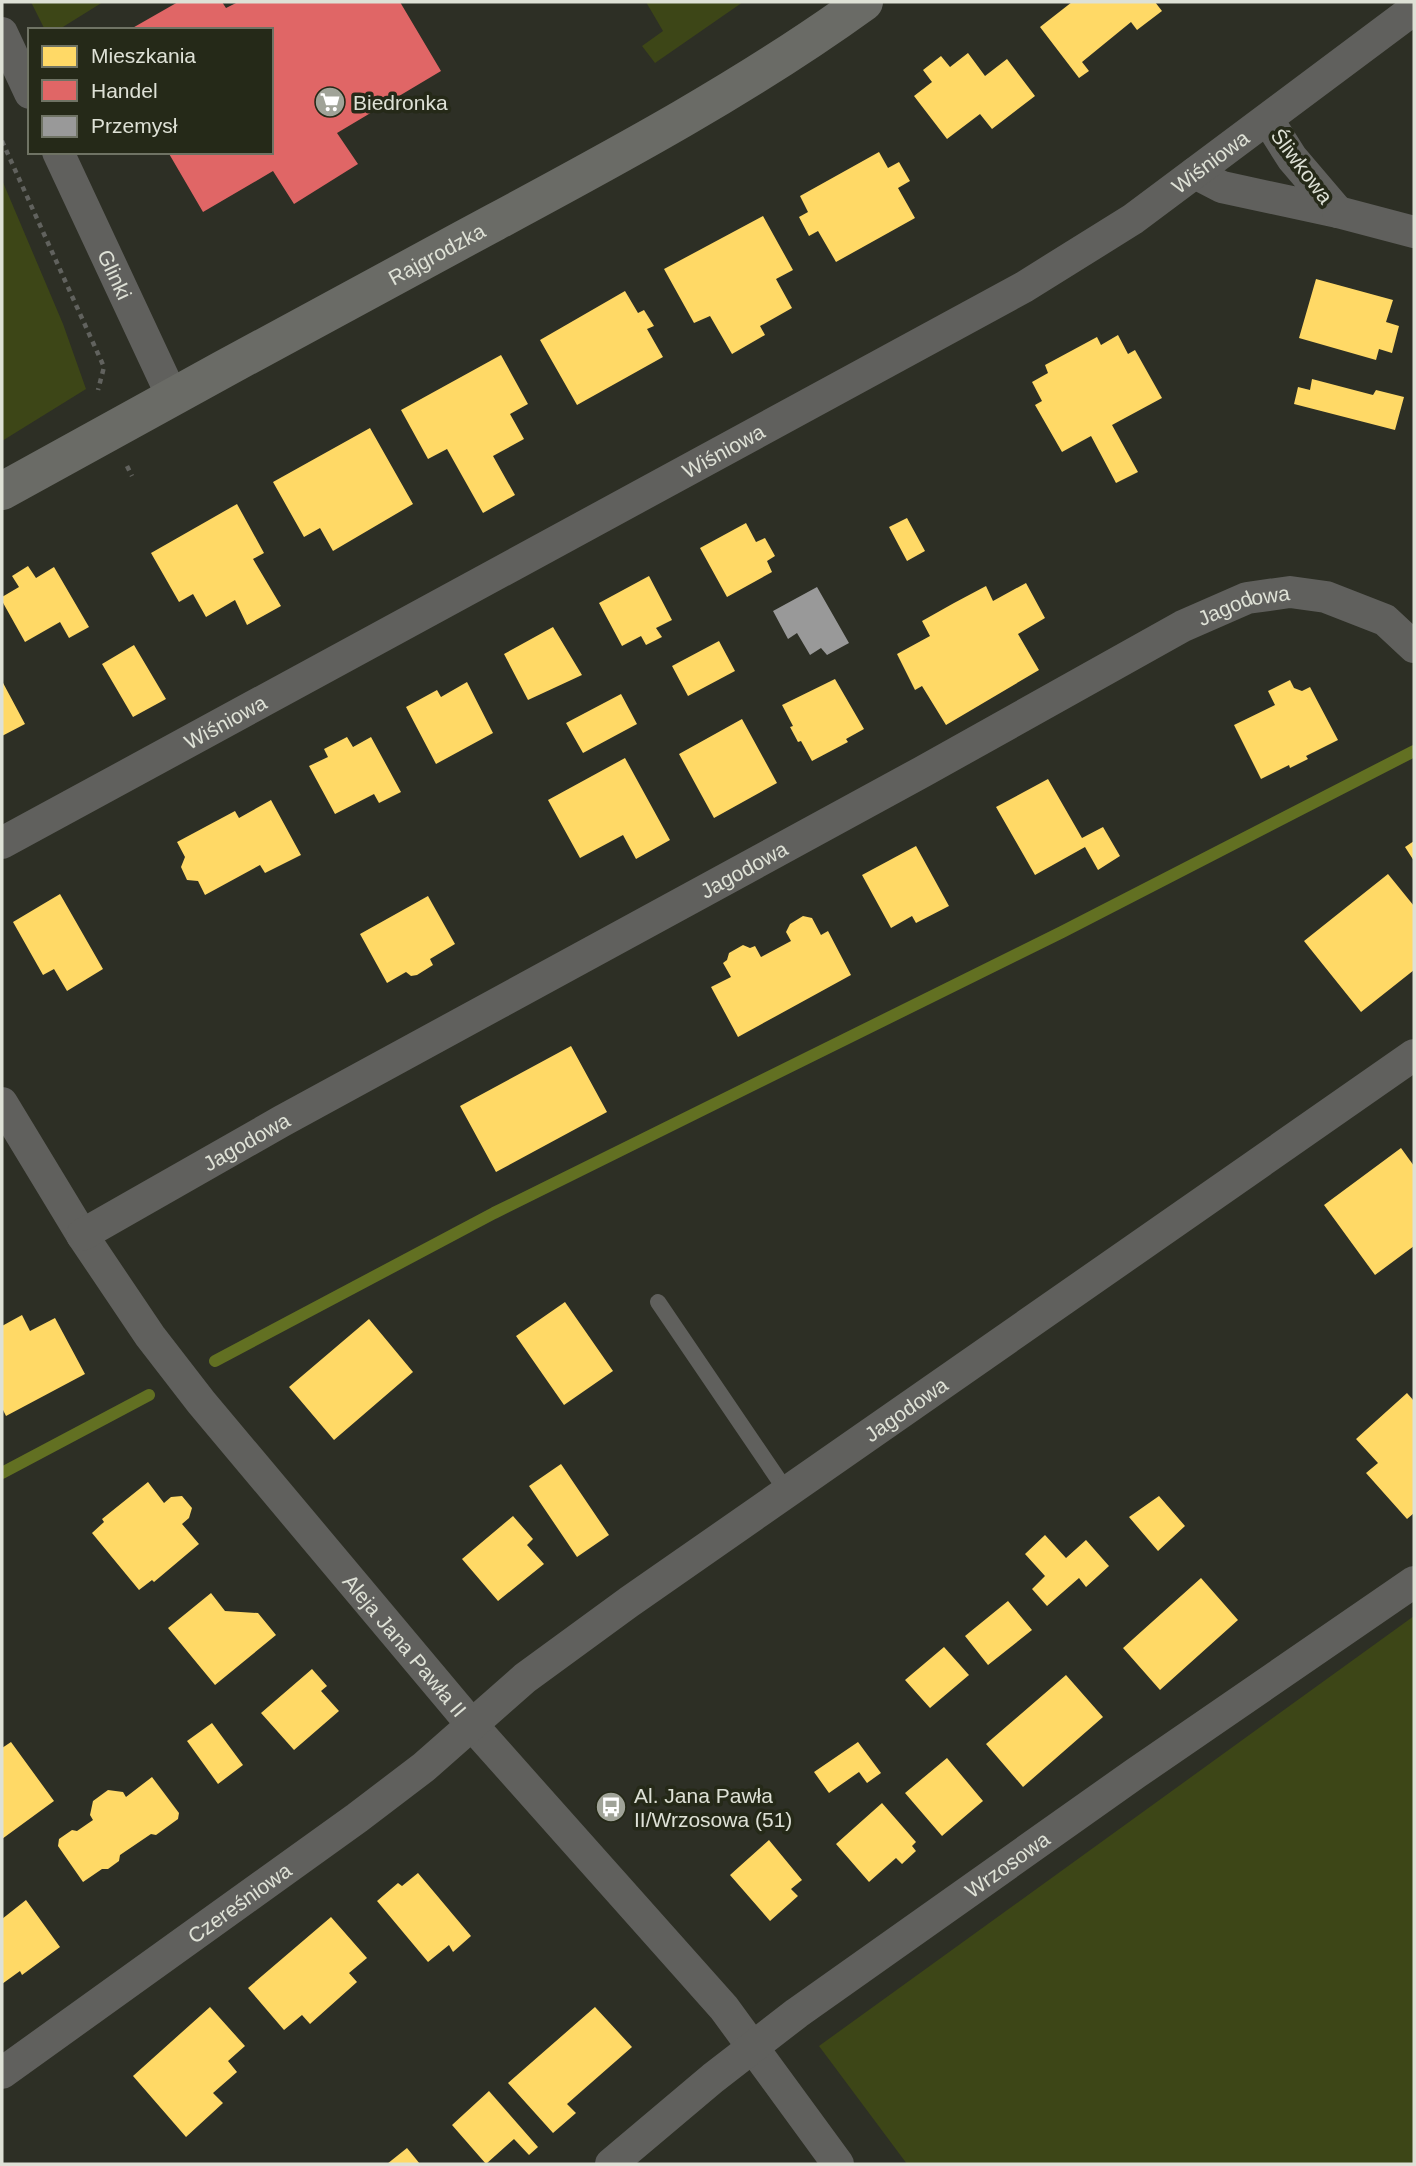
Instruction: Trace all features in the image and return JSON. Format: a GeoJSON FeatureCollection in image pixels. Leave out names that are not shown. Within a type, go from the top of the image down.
{"type":"FeatureCollection","features":[{"type":"Feature","properties":{"kind":"street","name":"Rajgrodzka"},"geometry":{"type":"LineString","coordinates":[[2,491],[172,396],[605,163],[811,40],[864,2]]}},
{"type":"Feature","properties":{"kind":"street","name":"Wiśniowa"},"geometry":{"type":"LineString","coordinates":[[2,843],[1024,288],[1133,219],[1414,9]]}},
{"type":"Feature","properties":{"kind":"street"},"geometry":{"type":"LineString","coordinates":[[2,33],[28,89]]}},
{"type":"Feature","properties":{"kind":"street","name":"Śliwkowa"},"geometry":{"type":"LineString","coordinates":[[1268,120],[1292,159],[1338,212]]}},
{"type":"Feature","properties":{"kind":"street","name":"Glinki"},"geometry":{"type":"LineString","coordinates":[[59,154],[172,396]]}},
{"type":"Feature","properties":{"kind":"street","name":"Śliwkowa"},"geometry":{"type":"LineString","coordinates":[[1195,173],[1222,187],[1338,212],[1414,232]]}},
{"type":"Feature","properties":{"kind":"street","name":"Jagodowa"},"geometry":{"type":"LineString","coordinates":[[82,1235],[282,1121],[922,772],[1183,626],[1247,598],[1290,593],[1326,597],[1385,620],[1414,647]]}},
{"type":"Feature","properties":{"kind":"street","name":"Jagodowa"},"geometry":{"type":"LineString","coordinates":[[472,1725],[525,1678],[1414,1055]]}},
{"type":"Feature","properties":{"kind":"street","name":"Aleja Jana Pawła II"},"geometry":{"type":"LineString","coordinates":[[2,1103],[82,1235],[150,1336],[201,1402],[472,1725],[724,2008],[838,2164]]}},
{"type":"Feature","properties":{"kind":"street","name":"Wrzosowa"},"geometry":{"type":"LineString","coordinates":[[611,2164],[713,2078],[797,2013],[1136,1773],[1414,1582]]}},
{"type":"Feature","properties":{"kind":"street","name":"Czereśniowa"},"geometry":{"type":"LineString","coordinates":[[2,2073],[357,1818],[424,1767],[472,1725]]}},
{"type":"Feature","properties":{"kind":"lane"},"geometry":{"type":"LineString","coordinates":[[658,1302],[787,1492]]}},
{"type":"Feature","properties":{"kind":"path"},"geometry":{"type":"LineString","coordinates":[[2,141],[104,368],[97,403],[132,476]]}},
{"type":"Feature","properties":{"kind":"green space"},"geometry":{"type":"Polygon","coordinates":[[[31,2],[103,2],[61,28],[44,28],[31,2]]]}},
{"type":"Feature","properties":{"kind":"green space"},"geometry":{"type":"Polygon","coordinates":[[[646,2],[743,2],[655,63],[642,46],[663,31],[646,2]]]}},
{"type":"Feature","properties":{"kind":"green space"},"geometry":{"type":"Polygon","coordinates":[[[2,180],[63,324],[86,389],[2,441],[2,180]]]}},
{"type":"Feature","properties":{"kind":"green space"},"geometry":{"type":"Polygon","coordinates":[[[1414,1616],[1414,2164],[907,2164],[819,2046],[1414,1616]]]}},
{"type":"Feature","properties":{"kind":"building: Mieszkania"},"geometry":{"type":"Polygon","coordinates":[[[1072,2],[1155,2],[1162,11],[1137,30],[1131,22],[1082,62],[1089,71],[1079,78],[1040,27],[1072,2]]]}},
{"type":"Feature","properties":{"kind":"building: Mieszkania"},"geometry":{"type":"Polygon","coordinates":[[[968,53],[985,76],[1007,59],[1035,96],[992,129],[980,114],[947,139],[914,96],[932,82],[923,70],[941,56],[950,67],[968,53]]]}},
{"type":"Feature","properties":{"kind":"building: Mieszkania"},"geometry":{"type":"Polygon","coordinates":[[[879,152],[888,168],[899,162],[910,181],[898,188],[915,218],[836,262],[818,231],[809,236],[799,217],[808,212],[800,196],[879,152]]]}},
{"type":"Feature","properties":{"kind":"building: Mieszkania"},"geometry":{"type":"Polygon","coordinates":[[[763,216],[793,270],[776,279],[792,308],[760,326],[765,335],[732,354],[710,316],[694,323],[664,269],[763,216]]]}},
{"type":"Feature","properties":{"kind":"building: Mieszkania"},"geometry":{"type":"Polygon","coordinates":[[[1316,279],[1393,300],[1386,322],[1399,326],[1392,353],[1379,349],[1376,360],[1299,338],[1316,279]]]}},
{"type":"Feature","properties":{"kind":"building: Mieszkania"},"geometry":{"type":"Polygon","coordinates":[[[625,291],[638,313],[644,310],[654,326],[647,329],[663,357],[577,405],[540,340],[625,291]]]}},
{"type":"Feature","properties":{"kind":"building: Mieszkania"},"geometry":{"type":"Polygon","coordinates":[[[1118,335],[1128,354],[1135,350],[1162,398],[1112,425],[1138,472],[1116,483],[1091,436],[1062,452],[1035,405],[1042,401],[1032,382],[1048,373],[1045,365],[1097,337],[1101,345],[1118,335]]]}},
{"type":"Feature","properties":{"kind":"building: Mieszkania"},"geometry":{"type":"Polygon","coordinates":[[[501,355],[528,404],[510,414],[524,439],[493,456],[515,495],[483,513],[447,449],[428,459],[401,410],[501,355]]]}},
{"type":"Feature","properties":{"kind":"building: Mieszkania"},"geometry":{"type":"Polygon","coordinates":[[[1312,379],[1373,395],[1376,390],[1404,397],[1395,430],[1294,404],[1298,387],[1310,390],[1312,379]]]}},
{"type":"Feature","properties":{"kind":"building: Mieszkania"},"geometry":{"type":"Polygon","coordinates":[[[370,428],[413,504],[333,551],[320,528],[304,537],[273,482],[370,428]]]}},
{"type":"Feature","properties":{"kind":"building: Mieszkania"},"geometry":{"type":"Polygon","coordinates":[[[237,504],[264,553],[253,559],[281,606],[247,625],[235,600],[206,617],[193,594],[179,602],[151,553],[237,504]]]}},
{"type":"Feature","properties":{"kind":"building: Mieszkania"},"geometry":{"type":"Polygon","coordinates":[[[907,518],[925,551],[907,561],[889,527],[907,518]]]}},
{"type":"Feature","properties":{"kind":"building: Mieszkania"},"geometry":{"type":"Polygon","coordinates":[[[746,523],[756,542],[765,538],[775,556],[767,561],[772,572],[727,597],[700,548],[746,523]]]}},
{"type":"Feature","properties":{"kind":"building: Mieszkania"},"geometry":{"type":"Polygon","coordinates":[[[28,566],[36,578],[54,567],[89,627],[69,638],[60,622],[25,642],[2,597],[19,587],[12,576],[28,566]]]}},
{"type":"Feature","properties":{"kind":"building: Mieszkania"},"geometry":{"type":"Polygon","coordinates":[[[649,576],[672,620],[656,628],[662,637],[646,645],[641,636],[622,646],[599,603],[649,576]]]}},
{"type":"Feature","properties":{"kind":"building: Mieszkania"},"geometry":{"type":"Polygon","coordinates":[[[1026,583],[1045,618],[1018,634],[1039,670],[946,725],[922,686],[915,690],[897,654],[930,636],[922,621],[954,603],[986,586],[993,601],[1026,583]]]}},
{"type":"Feature","properties":{"kind":"building: Mieszkania"},"geometry":{"type":"Polygon","coordinates":[[[553,627],[582,675],[528,700],[504,654],[553,627]]]}},
{"type":"Feature","properties":{"kind":"building: Mieszkania"},"geometry":{"type":"Polygon","coordinates":[[[719,641],[735,671],[688,696],[672,666],[719,641]]]}},
{"type":"Feature","properties":{"kind":"building: Mieszkania"},"geometry":{"type":"Polygon","coordinates":[[[134,645],[166,699],[133,717],[102,664],[134,645]]]}},
{"type":"Feature","properties":{"kind":"building: Mieszkania"},"geometry":{"type":"Polygon","coordinates":[[[835,679],[864,729],[846,739],[848,742],[812,761],[801,741],[798,742],[782,705],[835,679]]]}},
{"type":"Feature","properties":{"kind":"building: Mieszkania"},"geometry":{"type":"Polygon","coordinates":[[[1290,680],[1294,688],[1302,691],[1310,687],[1338,740],[1306,756],[1308,759],[1261,779],[1234,725],[1275,705],[1268,691],[1290,680]]]}},
{"type":"Feature","properties":{"kind":"building: Mieszkania"},"geometry":{"type":"Polygon","coordinates":[[[2,681],[25,724],[2,736],[2,681]]]}},
{"type":"Feature","properties":{"kind":"building: Mieszkania"},"geometry":{"type":"Polygon","coordinates":[[[467,682],[493,733],[436,764],[406,707],[437,690],[441,697],[467,682]]]}},
{"type":"Feature","properties":{"kind":"building: Mieszkania"},"geometry":{"type":"Polygon","coordinates":[[[621,694],[637,724],[583,753],[566,723],[621,694]]]}},
{"type":"Feature","properties":{"kind":"building: Mieszkania"},"geometry":{"type":"Polygon","coordinates":[[[742,719],[777,783],[714,818],[679,754],[742,719]]]}},
{"type":"Feature","properties":{"kind":"building: Mieszkania"},"geometry":{"type":"Polygon","coordinates":[[[347,737],[353,747],[371,737],[401,792],[379,803],[374,794],[335,814],[309,766],[328,757],[324,749],[347,737]]]}},
{"type":"Feature","properties":{"kind":"building: Mieszkania"},"geometry":{"type":"Polygon","coordinates":[[[625,758],[670,840],[636,859],[623,835],[580,858],[548,800],[625,758]]]}},
{"type":"Feature","properties":{"kind":"building: Mieszkania"},"geometry":{"type":"Polygon","coordinates":[[[1048,779],[1082,838],[1103,827],[1120,856],[1098,870],[1085,847],[1035,875],[996,807],[1048,779]]]}},
{"type":"Feature","properties":{"kind":"building: Mieszkania"},"geometry":{"type":"Polygon","coordinates":[[[271,800],[301,855],[265,873],[260,865],[205,895],[198,881],[187,880],[181,867],[185,857],[177,842],[235,811],[239,818],[271,800]]]}},
{"type":"Feature","properties":{"kind":"building: Mieszkania"},"geometry":{"type":"Polygon","coordinates":[[[1414,841],[1414,861],[1405,847],[1414,841]]]}},
{"type":"Feature","properties":{"kind":"building: Mieszkania"},"geometry":{"type":"Polygon","coordinates":[[[916,846],[949,906],[916,923],[912,916],[891,928],[862,875],[916,846]]]}},
{"type":"Feature","properties":{"kind":"building: Mieszkania"},"geometry":{"type":"Polygon","coordinates":[[[1388,874],[1414,906],[1414,970],[1361,1012],[1304,941],[1388,874]]]}},
{"type":"Feature","properties":{"kind":"building: Mieszkania"},"geometry":{"type":"Polygon","coordinates":[[[60,894],[103,969],[67,991],[54,969],[43,975],[13,922],[60,894]]]}},
{"type":"Feature","properties":{"kind":"building: Mieszkania"},"geometry":{"type":"Polygon","coordinates":[[[428,896],[455,944],[430,959],[433,965],[417,975],[411,976],[406,972],[387,983],[360,934],[428,896]]]}},
{"type":"Feature","properties":{"kind":"building: Mieszkania"},"geometry":{"type":"Polygon","coordinates":[[[803,916],[812,918],[821,935],[828,931],[851,975],[738,1037],[711,987],[731,977],[723,963],[729,953],[743,945],[750,948],[755,946],[761,957],[791,941],[786,932],[790,924],[803,916]]]}},
{"type":"Feature","properties":{"kind":"building: Mieszkania"},"geometry":{"type":"Polygon","coordinates":[[[571,1046],[607,1112],[496,1172],[460,1106],[571,1046]]]}},
{"type":"Feature","properties":{"kind":"building: Mieszkania"},"geometry":{"type":"Polygon","coordinates":[[[1401,1148],[1414,1166],[1414,1246],[1375,1275],[1324,1205],[1401,1148]]]}},
{"type":"Feature","properties":{"kind":"building: Mieszkania"},"geometry":{"type":"Polygon","coordinates":[[[565,1302],[613,1371],[564,1405],[516,1336],[565,1302]]]}},
{"type":"Feature","properties":{"kind":"building: Mieszkania"},"geometry":{"type":"Polygon","coordinates":[[[22,1315],[30,1331],[55,1318],[85,1374],[6,1416],[2,1408],[2,1326],[22,1315]]]}},
{"type":"Feature","properties":{"kind":"building: Mieszkania"},"geometry":{"type":"Polygon","coordinates":[[[369,1319],[413,1372],[334,1440],[289,1387],[369,1319]]]}},
{"type":"Feature","properties":{"kind":"building: Mieszkania"},"geometry":{"type":"Polygon","coordinates":[[[1407,1393],[1414,1401],[1414,1513],[1407,1519],[1366,1473],[1378,1463],[1356,1439],[1407,1393]]]}},
{"type":"Feature","properties":{"kind":"building: Mieszkania"},"geometry":{"type":"Polygon","coordinates":[[[561,1464],[609,1535],[577,1557],[529,1486],[561,1464]]]}},
{"type":"Feature","properties":{"kind":"building: Mieszkania"},"geometry":{"type":"Polygon","coordinates":[[[148,1482],[164,1503],[171,1497],[182,1496],[192,1508],[189,1518],[182,1524],[199,1544],[154,1582],[152,1580],[139,1590],[92,1533],[104,1522],[102,1519],[148,1482]]]}},
{"type":"Feature","properties":{"kind":"building: Mieszkania"},"geometry":{"type":"Polygon","coordinates":[[[1159,1496],[1185,1526],[1158,1551],[1129,1517],[1159,1496]]]}},
{"type":"Feature","properties":{"kind":"building: Mieszkania"},"geometry":{"type":"Polygon","coordinates":[[[513,1516],[533,1539],[527,1545],[544,1564],[498,1601],[462,1559],[513,1516]]]}},
{"type":"Feature","properties":{"kind":"building: Mieszkania"},"geometry":{"type":"Polygon","coordinates":[[[1045,1535],[1066,1558],[1086,1540],[1109,1566],[1086,1587],[1079,1578],[1047,1606],[1032,1589],[1045,1576],[1025,1554],[1045,1535]]]}},
{"type":"Feature","properties":{"kind":"building: Mieszkania"},"geometry":{"type":"Polygon","coordinates":[[[1201,1578],[1238,1620],[1160,1690],[1123,1648],[1201,1578]]]}},
{"type":"Feature","properties":{"kind":"building: Mieszkania"},"geometry":{"type":"Polygon","coordinates":[[[211,1593],[225,1611],[258,1613],[276,1635],[215,1685],[168,1628],[211,1593]]]}},
{"type":"Feature","properties":{"kind":"building: Mieszkania"},"geometry":{"type":"Polygon","coordinates":[[[1008,1601],[1032,1630],[988,1665],[965,1636],[1008,1601]]]}},
{"type":"Feature","properties":{"kind":"building: Mieszkania"},"geometry":{"type":"Polygon","coordinates":[[[944,1647],[969,1675],[930,1708],[905,1680],[944,1647]]]}},
{"type":"Feature","properties":{"kind":"building: Mieszkania"},"geometry":{"type":"Polygon","coordinates":[[[312,1669],[327,1686],[321,1691],[339,1711],[294,1750],[261,1713],[312,1669]]]}},
{"type":"Feature","properties":{"kind":"building: Mieszkania"},"geometry":{"type":"Polygon","coordinates":[[[1066,1675],[1103,1717],[1023,1787],[986,1744],[1066,1675]]]}},
{"type":"Feature","properties":{"kind":"building: Mieszkania"},"geometry":{"type":"Polygon","coordinates":[[[212,1723],[243,1765],[218,1784],[187,1741],[212,1723]]]}},
{"type":"Feature","properties":{"kind":"building: Mieszkania"},"geometry":{"type":"Polygon","coordinates":[[[11,1742],[54,1801],[2,1839],[2,1748],[11,1742]]]}},
{"type":"Feature","properties":{"kind":"building: Mieszkania"},"geometry":{"type":"Polygon","coordinates":[[[858,1742],[881,1773],[867,1783],[859,1772],[829,1793],[814,1772],[858,1742]]]}},
{"type":"Feature","properties":{"kind":"building: Mieszkania"},"geometry":{"type":"Polygon","coordinates":[[[947,1758],[983,1801],[942,1836],[905,1793],[947,1758]]]}},
{"type":"Feature","properties":{"kind":"building: Mieszkania"},"geometry":{"type":"Polygon","coordinates":[[[152,1777],[179,1813],[178,1819],[120,1855],[119,1861],[108,1869],[102,1869],[83,1882],[58,1846],[59,1839],[93,1820],[90,1815],[93,1801],[108,1790],[123,1792],[126,1797],[152,1777]]]}},
{"type":"Feature","properties":{"kind":"building: Mieszkania"},"geometry":{"type":"Polygon","coordinates":[[[882,1803],[916,1842],[912,1846],[916,1851],[902,1864],[896,1858],[869,1882],[836,1844],[882,1803]]]}},
{"type":"Feature","properties":{"kind":"building: Mieszkania"},"geometry":{"type":"Polygon","coordinates":[[[769,1840],[802,1880],[791,1889],[798,1896],[770,1921],[730,1875],[769,1840]]]}},
{"type":"Feature","properties":{"kind":"building: Mieszkania"},"geometry":{"type":"Polygon","coordinates":[[[418,1873],[471,1936],[453,1952],[449,1945],[428,1962],[377,1901],[398,1883],[402,1886],[418,1873]]]}},
{"type":"Feature","properties":{"kind":"building: Mieszkania"},"geometry":{"type":"Polygon","coordinates":[[[26,1900],[60,1947],[22,1975],[20,1971],[2,1984],[2,1919],[26,1900]]]}},
{"type":"Feature","properties":{"kind":"building: Mieszkania"},"geometry":{"type":"Polygon","coordinates":[[[331,1917],[367,1958],[349,1973],[357,1982],[310,2024],[302,2015],[284,2030],[248,1988],[331,1917]]]}},
{"type":"Feature","properties":{"kind":"building: Mieszkania"},"geometry":{"type":"Polygon","coordinates":[[[210,2007],[245,2046],[228,2061],[237,2072],[213,2093],[223,2103],[186,2137],[133,2076],[210,2007]]]}},
{"type":"Feature","properties":{"kind":"building: Mieszkania"},"geometry":{"type":"Polygon","coordinates":[[[595,2007],[632,2047],[567,2104],[576,2113],[553,2133],[508,2083],[595,2007]]]}},
{"type":"Feature","properties":{"kind":"building: Mieszkania"},"geometry":{"type":"Polygon","coordinates":[[[489,2091],[538,2147],[529,2155],[514,2139],[486,2164],[452,2125],[489,2091]]]}},
{"type":"Feature","properties":{"kind":"building: Mieszkania"},"geometry":{"type":"Polygon","coordinates":[[[407,2148],[420,2164],[387,2164],[407,2148]]]}},
{"type":"Feature","properties":{"kind":"building: Handel","name":"Biedronka"},"geometry":{"type":"Polygon","coordinates":[[[178,2],[222,2],[226,8],[238,2],[400,2],[441,71],[337,133],[358,164],[294,204],[273,171],[203,212],[169,154],[273,154],[273,28],[132,28],[178,2]]]}},
{"type":"Feature","properties":{"kind":"building: Przemysł"},"geometry":{"type":"Polygon","coordinates":[[[817,587],[849,643],[827,655],[821,648],[810,655],[797,633],[788,639],[773,611],[817,587]]]}},
{"type":"Feature","properties":{"kind":"waterway"},"geometry":{"type":"LineString","coordinates":[[215,1361],[494,1213],[1062,932],[1414,751]]}},
{"type":"Feature","properties":{"kind":"waterway"},"geometry":{"type":"LineString","coordinates":[[2,1473],[149,1395]]}},
{"type":"Feature","properties":{"kind":"place","name":"Biedronka"},"geometry":{"type":"Point","coordinates":[330,102]}},
{"type":"Feature","properties":{"kind":"place","name":"Al. Jana Pawła II/Wrzosowa (51)"},"geometry":{"type":"Point","coordinates":[611,1807]}}]}
